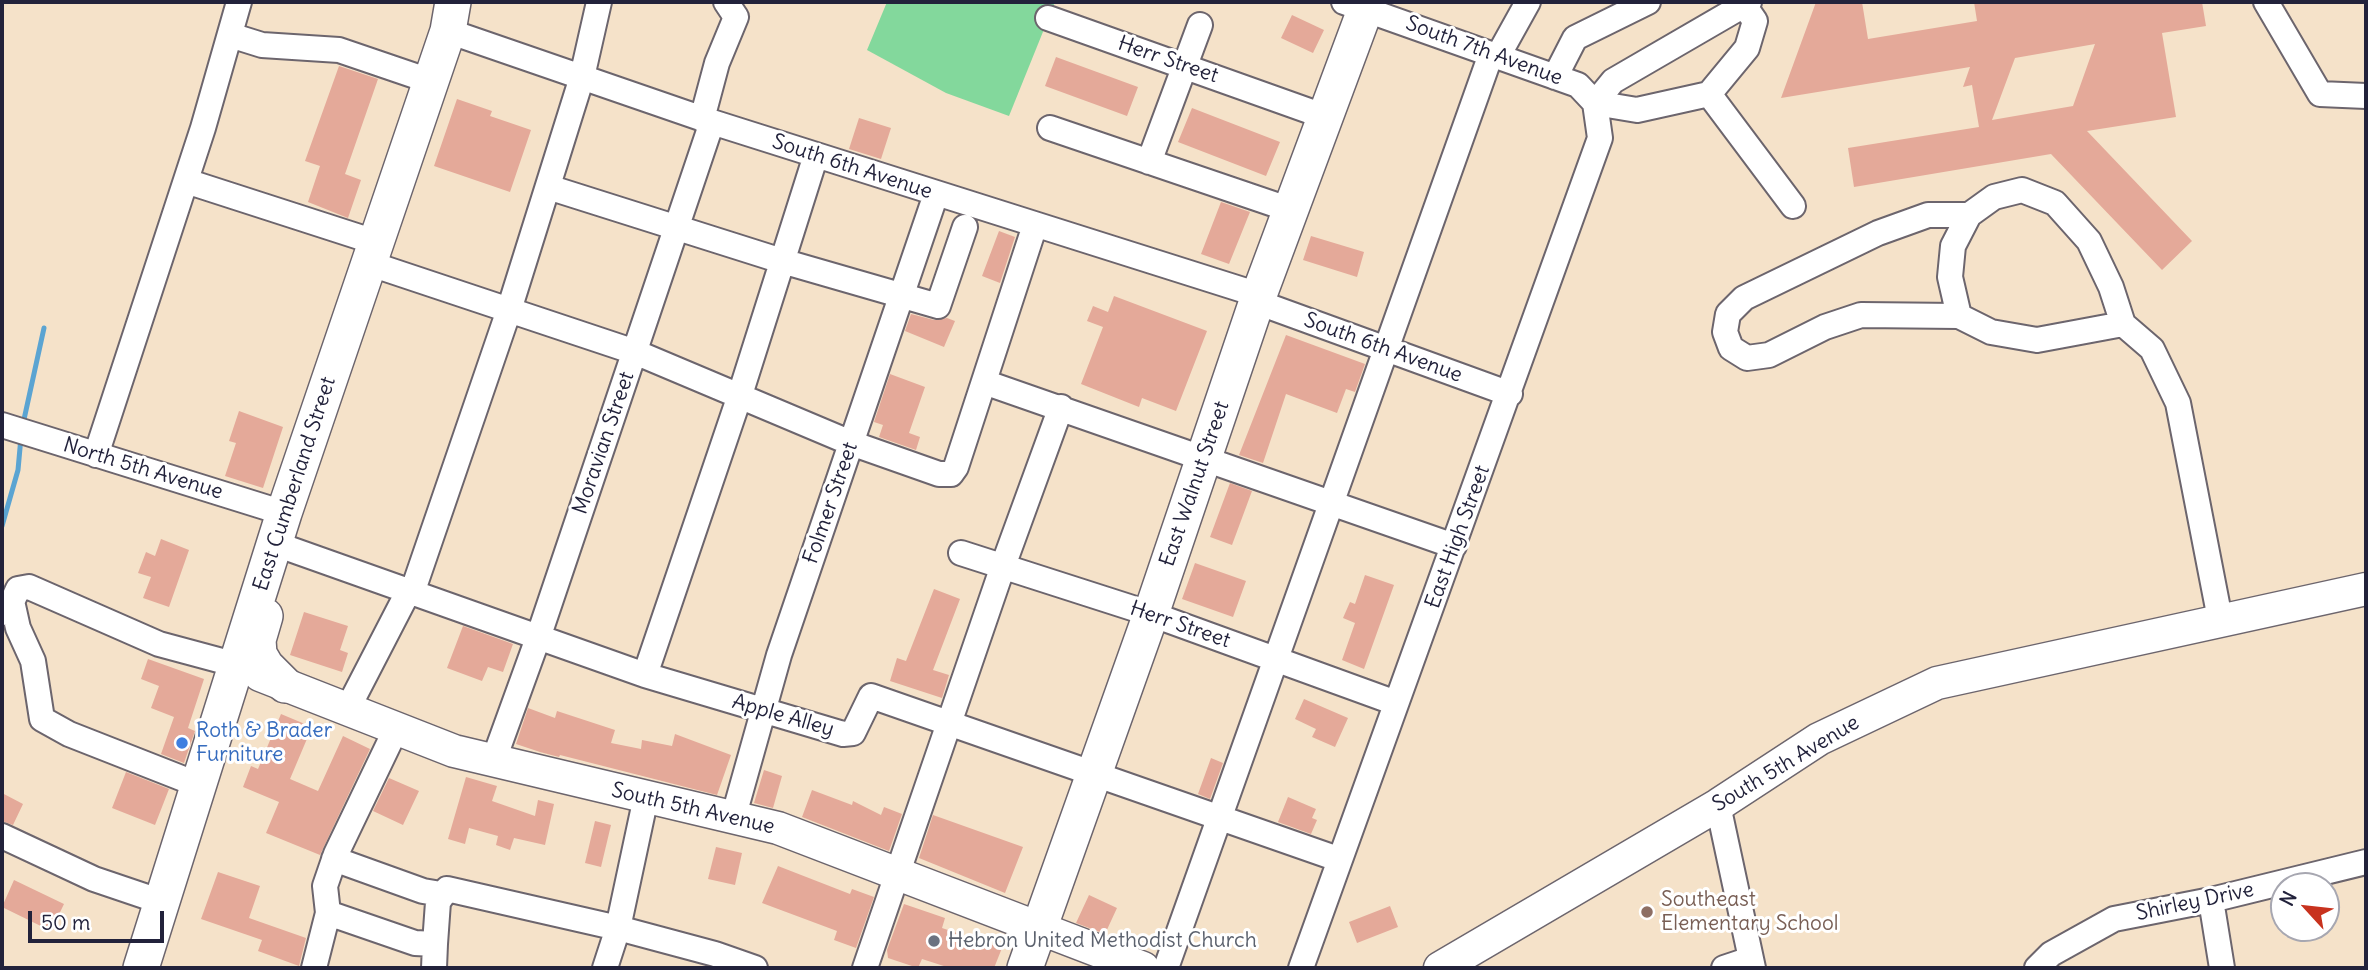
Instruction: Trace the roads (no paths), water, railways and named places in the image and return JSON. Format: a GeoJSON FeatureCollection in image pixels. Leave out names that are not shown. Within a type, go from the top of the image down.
{"type":"FeatureCollection","features":[{"type":"Feature","properties":{"kind":"highway","name":"East Walnut Street"},"geometry":{"type":"LineString","coordinates":[[1025,968],[1151,614],[1258,298],[1326,117],[1359,4]]}},
{"type":"Feature","properties":{"kind":"highway","name":"East Cumberland Street"},"geometry":{"type":"LineString","coordinates":[[141,968],[284,513],[430,81],[448,10]]}},
{"type":"Feature","properties":{"kind":"highway"},"geometry":{"type":"LineString","coordinates":[[284,513],[290,525],[287,548],[258,640],[259,654],[266,666],[285,685]]}},
{"type":"Feature","properties":{"kind":"main road","name":"South 5th Avenue"},"geometry":{"type":"LineString","coordinates":[[1440,968],[1718,805],[1819,739],[1937,683],[2220,618],[2366,589]]}},
{"type":"Feature","properties":{"kind":"main road","name":"South 5th Avenue"},"geometry":{"type":"LineString","coordinates":[[237,665],[396,729],[493,762],[734,815],[778,828],[1143,968]]}},
{"type":"Feature","properties":{"kind":"street"},"geometry":{"type":"LineString","coordinates":[[96,455],[186,181],[239,2]]}},
{"type":"Feature","properties":{"kind":"street"},"geometry":{"type":"LineString","coordinates":[[347,710],[410,593],[509,310],[582,77],[599,2]]}},
{"type":"Feature","properties":{"kind":"street","name":"Moravian Street"},"geometry":{"type":"LineString","coordinates":[[493,762],[538,638],[677,226],[707,120],[717,63],[736,17],[726,2]]}},
{"type":"Feature","properties":{"kind":"street"},"geometry":{"type":"LineString","coordinates":[[1166,968],[1217,818],[1277,660],[1494,55],[1528,2]]}},
{"type":"Feature","properties":{"kind":"street"},"geometry":{"type":"LineString","coordinates":[[1555,76],[1575,38],[1648,2]]}},
{"type":"Feature","properties":{"kind":"street"},"geometry":{"type":"LineString","coordinates":[[2266,2],[2320,94],[2366,96]]}},
{"type":"Feature","properties":{"kind":"street"},"geometry":{"type":"LineString","coordinates":[[1747,3],[1755,21],[1747,48],[1709,94],[1637,110],[1595,103],[1613,81],[1747,3]]}},
{"type":"Feature","properties":{"kind":"street","name":"South 7th Avenue"},"geometry":{"type":"LineString","coordinates":[[1359,4],[1578,85],[1595,103]]}},
{"type":"Feature","properties":{"kind":"street","name":"South 6th Avenue"},"geometry":{"type":"LineString","coordinates":[[448,10],[582,77],[1258,298],[1510,394]]}},
{"type":"Feature","properties":{"kind":"street","name":"Herr Street"},"geometry":{"type":"LineString","coordinates":[[1048,18],[1326,117]]}},
{"type":"Feature","properties":{"kind":"street"},"geometry":{"type":"LineString","coordinates":[[1149,162],[1200,25]]}},
{"type":"Feature","properties":{"kind":"street"},"geometry":{"type":"LineString","coordinates":[[230,35],[262,45],[340,50],[430,81]]}},
{"type":"Feature","properties":{"kind":"street"},"geometry":{"type":"LineString","coordinates":[[1709,94],[1793,206]]}},
{"type":"Feature","properties":{"kind":"street","name":"East High Street"},"geometry":{"type":"LineString","coordinates":[[1301,968],[1338,859],[1510,394],[1600,138],[1595,103]]}},
{"type":"Feature","properties":{"kind":"street"},"geometry":{"type":"LineString","coordinates":[[1050,128],[1291,210]]}},
{"type":"Feature","properties":{"kind":"street"},"geometry":{"type":"LineString","coordinates":[[646,675],[739,398],[816,155]]}},
{"type":"Feature","properties":{"kind":"street"},"geometry":{"type":"LineString","coordinates":[[186,181],[372,253],[509,310],[635,352],[851,443],[939,474],[951,474],[956,467],[1035,225]]}},
{"type":"Feature","properties":{"kind":"street"},"geometry":{"type":"LineString","coordinates":[[548,187],[782,261],[939,306],[965,227]]}},
{"type":"Feature","properties":{"kind":"street"},"geometry":{"type":"LineString","coordinates":[[1959,316],[1950,277],[1953,246],[1969,215],[1994,197],[2022,190],[2055,203],[2089,241],[2111,287],[2123,324],[2152,349],[2178,403],[2220,618]]}},
{"type":"Feature","properties":{"kind":"street","name":"Folmer Street"},"geometry":{"type":"LineString","coordinates":[[734,815],[779,655],[936,194]]}},
{"type":"Feature","properties":{"kind":"street"},"geometry":{"type":"LineString","coordinates":[[1969,215],[1928,215],[1878,233],[1744,298],[1728,314],[1725,332],[1731,348],[1747,358],[1769,355],[1825,327],[1861,316],[1959,316],[1991,332],[2037,340],[2123,324]]}},
{"type":"Feature","properties":{"kind":"street"},"geometry":{"type":"LineString","coordinates":[[984,382],[1454,546]]}},
{"type":"Feature","properties":{"kind":"street"},"geometry":{"type":"LineString","coordinates":[[866,968],[896,873],[1061,407]]}},
{"type":"Feature","properties":{"kind":"street","name":"North 5th Avenue"},"geometry":{"type":"LineString","coordinates":[[15,429],[284,513]]}},
{"type":"Feature","properties":{"kind":"street","name":"Apple Alley"},"geometry":{"type":"LineString","coordinates":[[287,548],[646,675],[843,734],[853,733],[871,696],[949,721],[1338,859]]}},
{"type":"Feature","properties":{"kind":"street","name":"Herr Street"},"geometry":{"type":"LineString","coordinates":[[961,553],[1151,614],[1396,703]]}},
{"type":"Feature","properties":{"kind":"street"},"geometry":{"type":"LineString","coordinates":[[2,626],[18,589],[29,587],[159,644],[237,665]]}},
{"type":"Feature","properties":{"kind":"street"},"geometry":{"type":"LineString","coordinates":[[12,601],[18,628],[33,661],[42,719],[69,734],[199,785]]}},
{"type":"Feature","properties":{"kind":"street"},"geometry":{"type":"LineString","coordinates":[[314,968],[328,913],[325,886],[334,859],[396,729]]}},
{"type":"Feature","properties":{"kind":"street"},"geometry":{"type":"LineString","coordinates":[[605,968],[618,928],[646,797]]}},
{"type":"Feature","properties":{"kind":"street"},"geometry":{"type":"LineString","coordinates":[[1718,805],[1752,964],[1724,968]]}},
{"type":"Feature","properties":{"kind":"street"},"geometry":{"type":"LineString","coordinates":[[2,836],[94,879],[162,902]]}},
{"type":"Feature","properties":{"kind":"street"},"geometry":{"type":"LineString","coordinates":[[334,859],[423,891],[441,894]]}},
{"type":"Feature","properties":{"kind":"street","name":"Shirley Drive"},"geometry":{"type":"LineString","coordinates":[[2037,968],[2052,954],[2114,919],[2211,900],[2366,862]]}},
{"type":"Feature","properties":{"kind":"street"},"geometry":{"type":"LineString","coordinates":[[328,913],[415,943],[434,956],[441,894],[447,889],[618,928],[715,954],[755,968]]}},
{"type":"Feature","properties":{"kind":"street"},"geometry":{"type":"LineString","coordinates":[[2211,900],[2222,968]]}},
{"type":"Feature","properties":{"kind":"waterway"},"geometry":{"type":"LineString","coordinates":[[23,424],[44,328]]}},
{"type":"Feature","properties":{"kind":"waterway"},"geometry":{"type":"LineString","coordinates":[[2,526],[18,470],[21,437]]}},
{"type":"Feature","properties":{"kind":"place","name":"Roth & Brader Furniture"},"geometry":{"type":"Point","coordinates":[182,743]}},
{"type":"Feature","properties":{"kind":"place","name":"Southeast Elementary School"},"geometry":{"type":"Point","coordinates":[1647,912]}},
{"type":"Feature","properties":{"kind":"place","name":"Hebron United Methodist Church"},"geometry":{"type":"Point","coordinates":[934,941]}}]}
